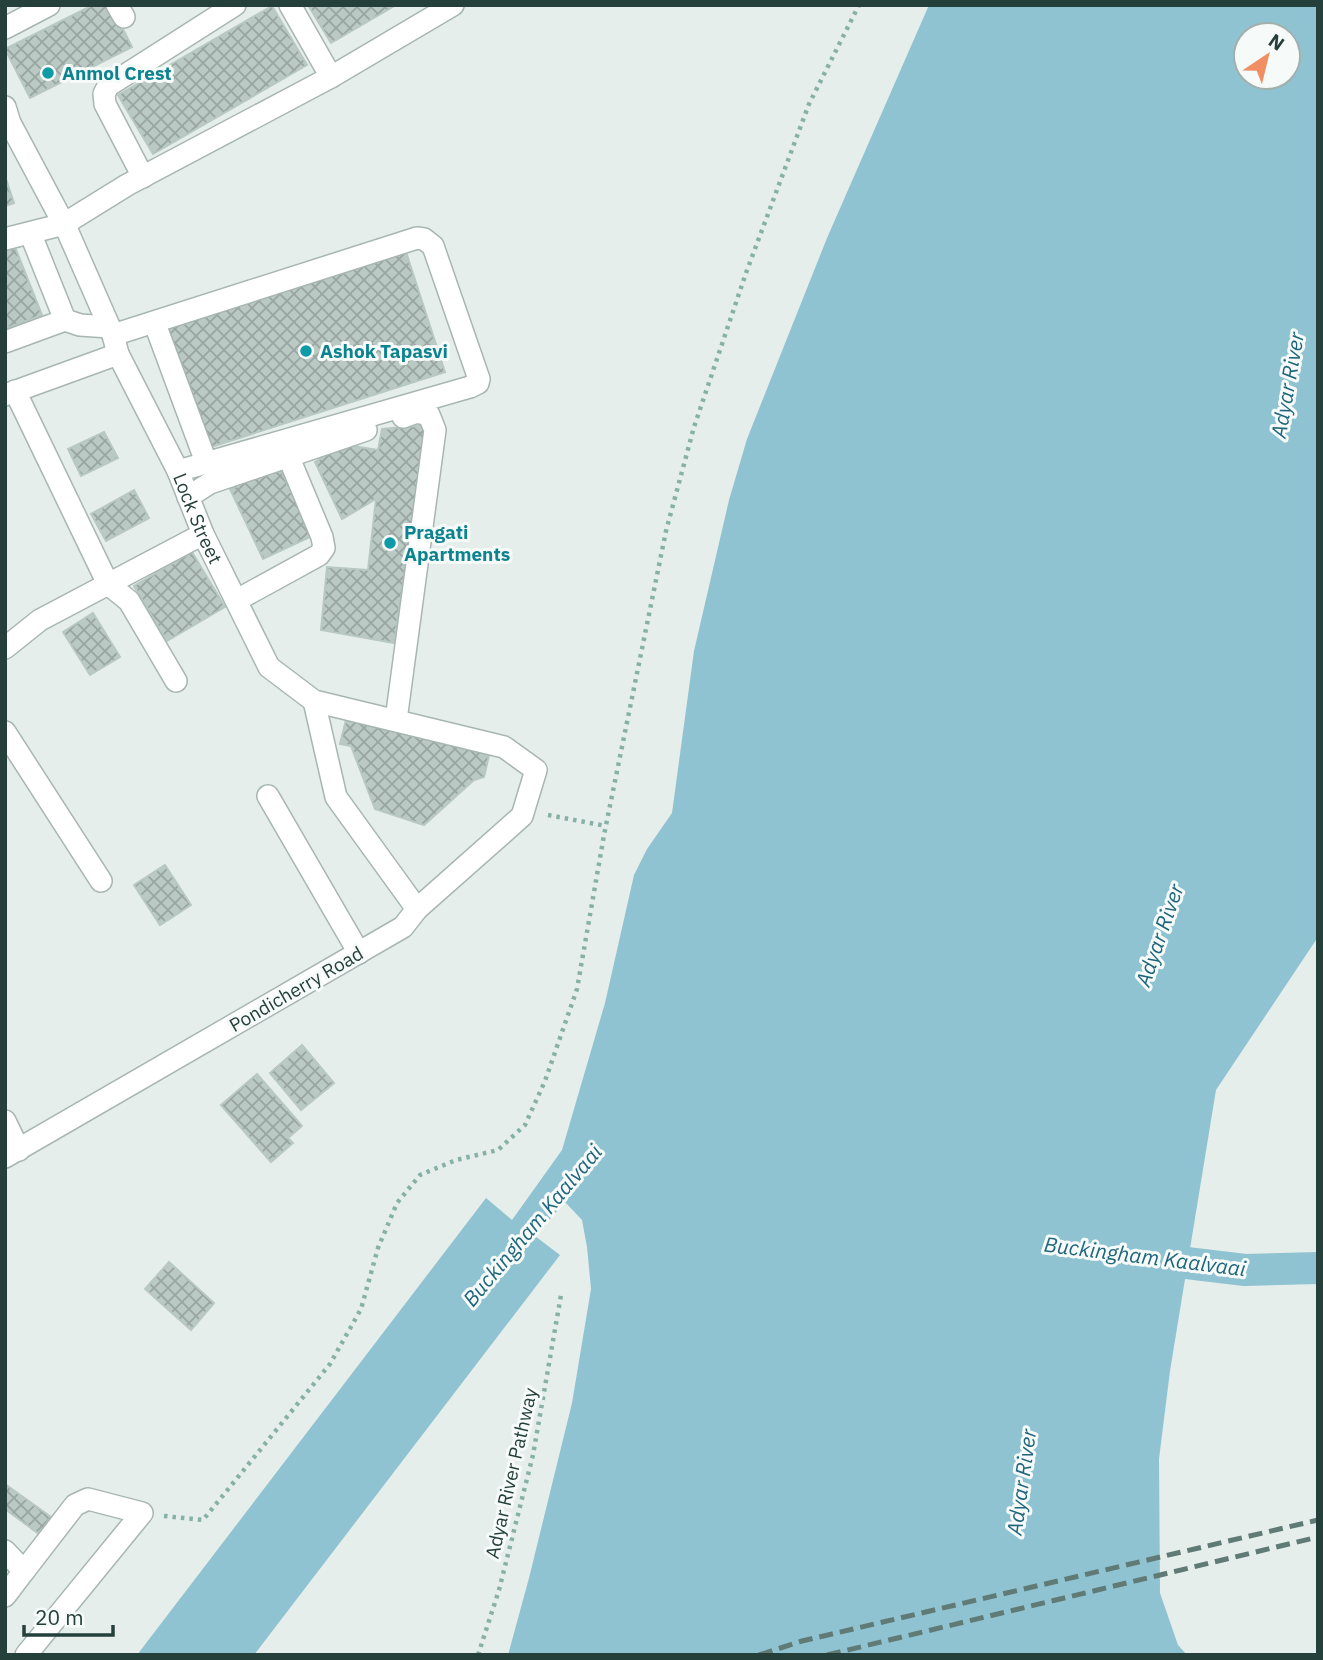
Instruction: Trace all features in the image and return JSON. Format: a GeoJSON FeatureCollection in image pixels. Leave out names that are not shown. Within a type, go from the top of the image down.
{"type":"FeatureCollection","features":[{"type":"Feature","properties":{"kind":"street"},"geometry":{"type":"LineString","coordinates":[[7,21],[49,5]]}},
{"type":"Feature","properties":{"kind":"street"},"geometry":{"type":"LineString","coordinates":[[143,177],[105,104],[104,94],[108,86],[235,5]]}},
{"type":"Feature","properties":{"kind":"street"},"geometry":{"type":"LineString","coordinates":[[290,5],[331,77]]}},
{"type":"Feature","properties":{"kind":"street"},"geometry":{"type":"LineString","coordinates":[[5,248],[66,227],[143,177],[331,77],[450,6]]}},
{"type":"Feature","properties":{"kind":"street","name":"Lock Street"},"geometry":{"type":"LineString","coordinates":[[7,118],[66,227],[113,339],[178,471],[203,534],[269,667],[314,701],[504,747],[536,770]]}},
{"type":"Feature","properties":{"kind":"street"},"geometry":{"type":"LineString","coordinates":[[5,239],[66,227]]}},
{"type":"Feature","properties":{"kind":"street"},"geometry":{"type":"LineString","coordinates":[[176,681],[129,601],[108,584],[10,393],[113,339],[155,324],[417,238],[425,239],[433,246],[479,379],[478,383],[178,471]]}},
{"type":"Feature","properties":{"kind":"street"},"geometry":{"type":"LineString","coordinates":[[33,240],[65,320]]}},
{"type":"Feature","properties":{"kind":"street"},"geometry":{"type":"LineString","coordinates":[[5,342],[65,320],[113,339]]}},
{"type":"Feature","properties":{"kind":"street"},"geometry":{"type":"LineString","coordinates":[[155,324],[206,462]]}},
{"type":"Feature","properties":{"kind":"street"},"geometry":{"type":"LineString","coordinates":[[188,497],[210,483],[417,412],[429,415],[435,430],[396,720]]}},
{"type":"Feature","properties":{"kind":"street"},"geometry":{"type":"LineString","coordinates":[[237,600],[319,555],[324,548],[322,537],[289,458]]}},
{"type":"Feature","properties":{"kind":"street"},"geometry":{"type":"LineString","coordinates":[[5,648],[40,620],[203,534]]}},
{"type":"Feature","properties":{"kind":"street"},"geometry":{"type":"LineString","coordinates":[[314,701],[336,797],[417,909]]}},
{"type":"Feature","properties":{"kind":"street"},"geometry":{"type":"LineString","coordinates":[[5,732],[101,881]]}},
{"type":"Feature","properties":{"kind":"street","name":"Pondicherry Road"},"geometry":{"type":"LineString","coordinates":[[12,1154],[403,927],[417,909],[522,816],[536,770]]}},
{"type":"Feature","properties":{"kind":"street"},"geometry":{"type":"LineString","coordinates":[[268,796],[359,953]]}},
{"type":"Feature","properties":{"kind":"street"},"geometry":{"type":"LineString","coordinates":[[5,1121],[12,1154]]}},
{"type":"Feature","properties":{"kind":"street"},"geometry":{"type":"LineString","coordinates":[[5,1596],[75,1505],[88,1499],[142,1513],[26,1655]]}},
{"type":"Feature","properties":{"kind":"street"},"geometry":{"type":"LineString","coordinates":[[5,1551],[24,1571]]}},
{"type":"Feature","properties":{"kind":"path"},"geometry":{"type":"LineString","coordinates":[[142,1513],[203,1520],[330,1364],[361,1309],[378,1248],[397,1203],[420,1175],[456,1160],[498,1150],[525,1125],[545,1081],[577,989],[606,826],[666,531],[694,427],[746,274],[809,104],[859,5]]}},
{"type":"Feature","properties":{"kind":"path"},"geometry":{"type":"LineString","coordinates":[[524,810],[606,826]]}},
{"type":"Feature","properties":{"kind":"path","name":"Adyar River Pathway"},"geometry":{"type":"LineString","coordinates":[[478,1655],[499,1590],[533,1455],[561,1295]]}},
{"type":"Feature","properties":{"kind":"water","name":"Adyar River"},"geometry":{"type":"Polygon","coordinates":[[[929,5],[1318,5],[1318,937],[1216,1090],[1170,1371],[1159,1459],[1160,1593],[1178,1645],[1187,1655],[508,1655],[572,1403],[591,1289],[582,1220],[565,1202],[535,1236],[560,1255],[254,1655],[137,1655],[486,1198],[512,1220],[562,1150],[605,1003],[634,875],[647,849],[672,813],[694,651],[729,500],[747,439],[827,238],[929,5]]]}},
{"type":"Feature","properties":{"kind":"building","name":"Anmol Crest"},"geometry":{"type":"Polygon","coordinates":[[[93,5],[111,5],[132,47],[30,98],[5,49],[93,5]]]}},
{"type":"Feature","properties":{"kind":"building"},"geometry":{"type":"Polygon","coordinates":[[[308,5],[396,5],[331,43],[308,5]]]}},
{"type":"Feature","properties":{"kind":"building"},"geometry":{"type":"Polygon","coordinates":[[[272,6],[307,65],[153,154],[118,95],[272,6]]]}},
{"type":"Feature","properties":{"kind":"building"},"geometry":{"type":"Polygon","coordinates":[[[5,176],[14,203],[5,206],[5,176]]]}},
{"type":"Feature","properties":{"kind":"building"},"geometry":{"type":"Polygon","coordinates":[[[15,247],[42,315],[5,329],[5,251],[15,247]]]}},
{"type":"Feature","properties":{"kind":"building","name":"Ashok Tapasvi"},"geometry":{"type":"Polygon","coordinates":[[[406,252],[445,372],[205,449],[166,329],[406,252]]]}},
{"type":"Feature","properties":{"kind":"building","name":"Pragati Apartments"},"geometry":{"type":"Polygon","coordinates":[[[427,425],[394,643],[321,630],[327,567],[368,570],[376,499],[342,519],[315,462],[346,442],[378,450],[382,429],[427,425]]]}},
{"type":"Feature","properties":{"kind":"building"},"geometry":{"type":"Polygon","coordinates":[[[104,432],[118,458],[81,476],[68,449],[104,432]]]}},
{"type":"Feature","properties":{"kind":"building"},"geometry":{"type":"Polygon","coordinates":[[[279,466],[312,536],[263,559],[230,489],[279,466]]]}},
{"type":"Feature","properties":{"kind":"building"},"geometry":{"type":"Polygon","coordinates":[[[134,490],[149,518],[106,541],[91,514],[134,490]]]}},
{"type":"Feature","properties":{"kind":"building"},"geometry":{"type":"Polygon","coordinates":[[[192,552],[225,607],[167,641],[134,586],[192,552]]]}},
{"type":"Feature","properties":{"kind":"building"},"geometry":{"type":"Polygon","coordinates":[[[93,613],[120,657],[90,675],[63,632],[93,613]]]}},
{"type":"Feature","properties":{"kind":"building"},"geometry":{"type":"Polygon","coordinates":[[[348,712],[490,751],[484,777],[474,780],[424,825],[375,809],[351,746],[340,744],[348,712]]]}},
{"type":"Feature","properties":{"kind":"building"},"geometry":{"type":"Polygon","coordinates":[[[165,865],[191,905],[160,925],[134,885],[165,865]]]}},
{"type":"Feature","properties":{"kind":"building"},"geometry":{"type":"Polygon","coordinates":[[[302,1045],[334,1083],[301,1110],[270,1073],[302,1045]]]}},
{"type":"Feature","properties":{"kind":"building"},"geometry":{"type":"Polygon","coordinates":[[[257,1074],[302,1126],[288,1138],[293,1143],[271,1162],[221,1105],[257,1074]]]}},
{"type":"Feature","properties":{"kind":"building"},"geometry":{"type":"Polygon","coordinates":[[[169,1262],[214,1303],[191,1330],[145,1289],[169,1262]]]}},
{"type":"Feature","properties":{"kind":"building"},"geometry":{"type":"Polygon","coordinates":[[[5,1484],[51,1517],[39,1534],[5,1509],[5,1484]]]}},
{"type":"Feature","properties":{"kind":"waterway","name":"Buckingham Kaalvaai"},"geometry":{"type":"LineString","coordinates":[[1145,1258],[1245,1270],[1318,1268]]}},
{"type":"Feature","properties":{"kind":"railway"},"geometry":{"type":"LineString","coordinates":[[759,1655],[802,1641],[1318,1520]]}},
{"type":"Feature","properties":{"kind":"railway"},"geometry":{"type":"LineString","coordinates":[[827,1655],[1318,1537]]}},
{"type":"Feature","properties":{"kind":"place","name":"Anmol Crest"},"geometry":{"type":"Point","coordinates":[48,73]}},
{"type":"Feature","properties":{"kind":"place","name":"Ashok Tapasvi"},"geometry":{"type":"Point","coordinates":[306,351]}},
{"type":"Feature","properties":{"kind":"place","name":"Pragati Apartments"},"geometry":{"type":"Point","coordinates":[390,543]}}]}
